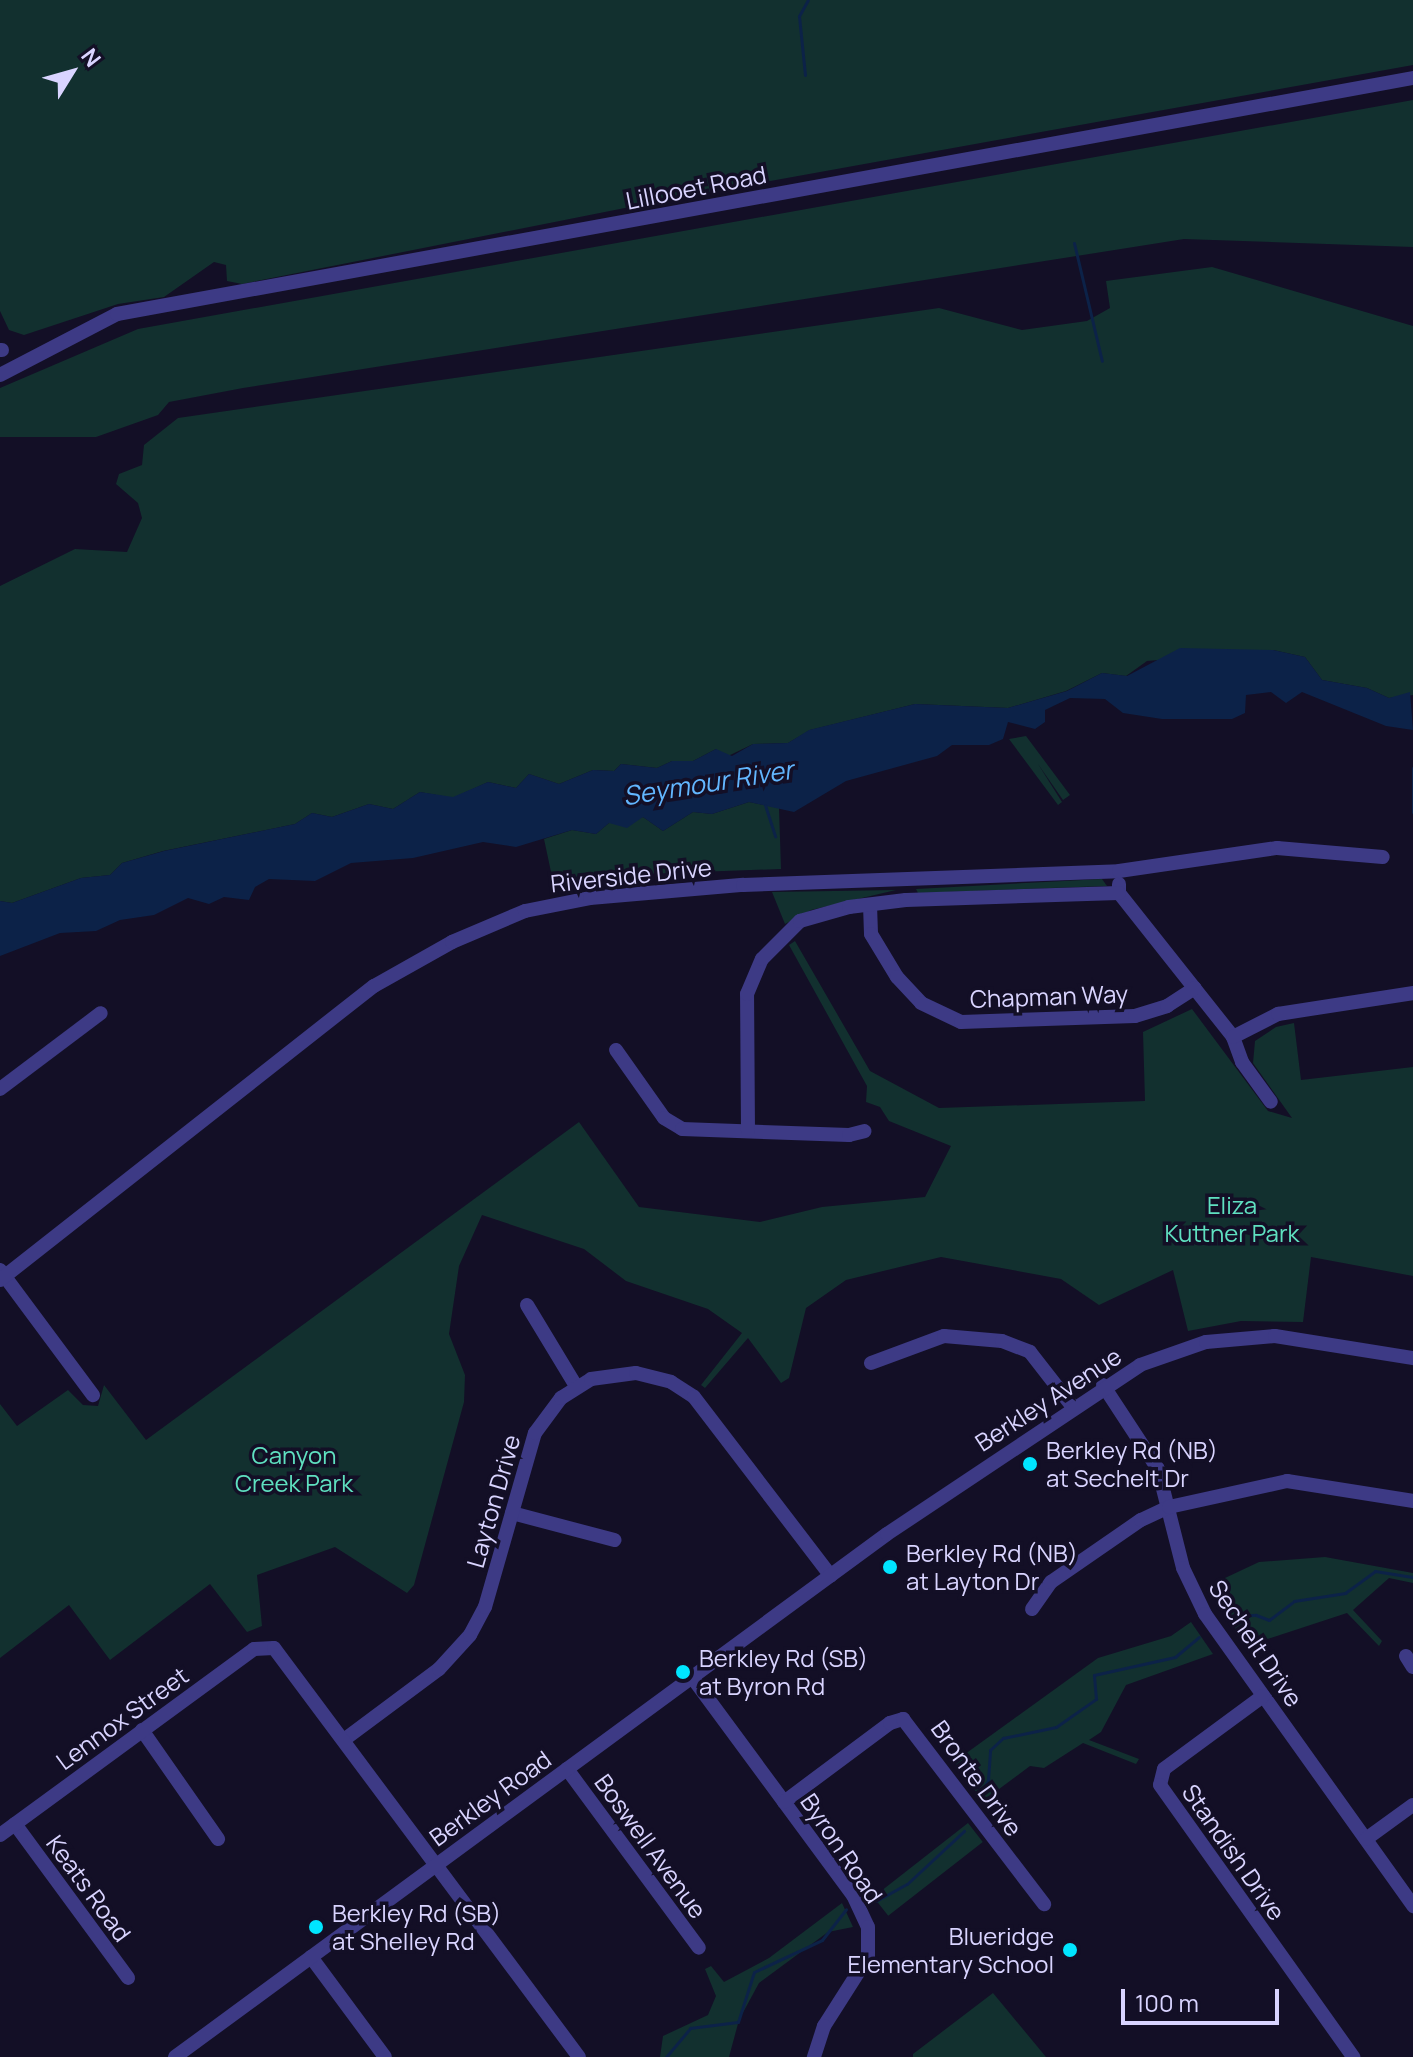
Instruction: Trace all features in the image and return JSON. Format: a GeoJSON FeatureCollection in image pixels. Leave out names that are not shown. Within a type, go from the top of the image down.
{"type":"FeatureCollection","features":[{"type":"Feature","properties":{"kind":"street","name":"Lillooet Road"},"geometry":{"type":"LineString","coordinates":[[0,375],[117,314],[1413,78]]}},
{"type":"Feature","properties":{"kind":"street","name":"Riverside Drive"},"geometry":{"type":"LineString","coordinates":[[2,1275],[374,986],[482,927],[590,898],[743,885],[1119,871],[1277,848],[1383,857]]}},
{"type":"Feature","properties":{"kind":"street"},"geometry":{"type":"LineString","coordinates":[[1119,871],[1119,893],[1233,1037],[1242,1062],[1271,1102]]}},
{"type":"Feature","properties":{"kind":"street"},"geometry":{"type":"LineString","coordinates":[[905,881],[906,900]]}},
{"type":"Feature","properties":{"kind":"street"},"geometry":{"type":"LineString","coordinates":[[748,1131],[745,1013],[762,959],[800,921],[906,900],[1119,893]]}},
{"type":"Feature","properties":{"kind":"street","name":"Chapman Way"},"geometry":{"type":"LineString","coordinates":[[870,905],[871,934],[897,977],[921,1003],[961,1022],[1135,1016],[1167,1006],[1195,988]]}},
{"type":"Feature","properties":{"kind":"street"},"geometry":{"type":"LineString","coordinates":[[1233,1037],[1278,1014],[1413,993]]}},
{"type":"Feature","properties":{"kind":"street"},"geometry":{"type":"LineString","coordinates":[[0,1089],[101,1013]]}},
{"type":"Feature","properties":{"kind":"street"},"geometry":{"type":"LineString","coordinates":[[616,1050],[672,1125],[849,1135],[865,1131]]}},
{"type":"Feature","properties":{"kind":"street"},"geometry":{"type":"LineString","coordinates":[[2,1275],[93,1395]]}},
{"type":"Feature","properties":{"kind":"street"},"geometry":{"type":"LineString","coordinates":[[527,1305],[576,1386]]}},
{"type":"Feature","properties":{"kind":"street"},"geometry":{"type":"LineString","coordinates":[[871,1363],[944,1336],[1002,1341],[1030,1352],[1072,1406]]}},
{"type":"Feature","properties":{"kind":"street","name":"Berkley Avenue"},"geometry":{"type":"LineString","coordinates":[[831,1576],[1103,1385],[1179,1348],[1235,1338],[1321,1341],[1413,1358]]}},
{"type":"Feature","properties":{"kind":"street","name":"Layton Drive"},"geometry":{"type":"LineString","coordinates":[[345,1739],[432,1675],[464,1642],[485,1607],[535,1433],[553,1406],[576,1386],[603,1376],[636,1373],[671,1382],[694,1397],[831,1576]]}},
{"type":"Feature","properties":{"kind":"street","name":"Sechelt Drive"},"geometry":{"type":"LineString","coordinates":[[1103,1385],[1149,1453],[1169,1507],[1192,1590],[1263,1696],[1413,1906]]}},
{"type":"Feature","properties":{"kind":"street"},"geometry":{"type":"LineString","coordinates":[[1032,1609],[1051,1582],[1141,1520],[1169,1507],[1287,1481],[1413,1501]]}},
{"type":"Feature","properties":{"kind":"street"},"geometry":{"type":"LineString","coordinates":[[512,1513],[614,1540]]}},
{"type":"Feature","properties":{"kind":"street","name":"Berkley Road"},"geometry":{"type":"LineString","coordinates":[[182,2055],[831,1576]]}},
{"type":"Feature","properties":{"kind":"street","name":"Lennox Street"},"geometry":{"type":"LineString","coordinates":[[0,1835],[254,1649],[274,1648],[345,1739]]}},
{"type":"Feature","properties":{"kind":"street","name":"Byron Road"},"geometry":{"type":"LineString","coordinates":[[692,1677],[853,1895],[870,1940],[861,1972],[824,2026],[814,2057]]}},
{"type":"Feature","properties":{"kind":"street","name":"Standish Drive"},"geometry":{"type":"LineString","coordinates":[[1263,1696],[1164,1769],[1160,1785],[1353,2057]]}},
{"type":"Feature","properties":{"kind":"street","name":"Bronte Drive"},"geometry":{"type":"LineString","coordinates":[[784,1802],[890,1723],[903,1719],[1044,1904]]}},
{"type":"Feature","properties":{"kind":"street"},"geometry":{"type":"LineString","coordinates":[[142,1730],[218,1839]]}},
{"type":"Feature","properties":{"kind":"street"},"geometry":{"type":"LineString","coordinates":[[345,1739],[579,2057]]}},
{"type":"Feature","properties":{"kind":"street","name":"Boswell Avenue"},"geometry":{"type":"LineString","coordinates":[[567,1769],[699,1948]]}},
{"type":"Feature","properties":{"kind":"street"},"geometry":{"type":"LineString","coordinates":[[1366,1839],[1413,1805]]}},
{"type":"Feature","properties":{"kind":"street","name":"Keats Road"},"geometry":{"type":"LineString","coordinates":[[15,1824],[128,1978]]}},
{"type":"Feature","properties":{"kind":"street"},"geometry":{"type":"LineString","coordinates":[[311,1957],[385,2057]]}},
{"type":"Feature","properties":{"kind":"green space"},"geometry":{"type":"Polygon","coordinates":[[[0,0],[1413,0],[1413,65],[670,199],[242,284],[227,281],[226,265],[214,262],[164,297],[118,304],[24,335],[9,330],[0,311],[0,0]]]}},
{"type":"Feature","properties":{"kind":"green space"},"geometry":{"type":"Polygon","coordinates":[[[1413,100],[1413,247],[1184,239],[243,388],[169,402],[158,415],[96,437],[0,437],[0,388],[138,329],[1413,100]]]}},
{"type":"Feature","properties":{"kind":"green space"},"geometry":{"type":"Polygon","coordinates":[[[1212,267],[1413,326],[1413,695],[1389,698],[1367,688],[1322,680],[1305,657],[1273,650],[1147,661],[1126,676],[1102,673],[1066,691],[1008,708],[915,704],[810,730],[788,743],[753,744],[726,757],[716,749],[693,761],[672,761],[657,768],[621,764],[614,771],[593,770],[559,784],[529,774],[516,788],[488,782],[453,798],[420,792],[393,809],[369,804],[332,817],[312,813],[295,824],[163,851],[122,863],[110,875],[81,878],[12,903],[0,901],[0,586],[75,549],[127,552],[142,518],[138,503],[116,484],[119,474],[142,465],[144,445],[178,418],[939,308],[1022,330],[1087,321],[1110,308],[1106,281],[1212,267]]]}},
{"type":"Feature","properties":{"kind":"green space"},"geometry":{"type":"Polygon","coordinates":[[[1026,736],[1070,795],[1063,800],[1038,764],[1062,802],[1058,805],[1009,739],[1026,736]]]}},
{"type":"Feature","properties":{"kind":"green space"},"geometry":{"type":"Polygon","coordinates":[[[749,802],[779,808],[781,869],[643,874],[554,886],[544,839],[572,830],[596,834],[609,823],[643,817],[663,831],[693,812],[712,814],[749,802]]]}},
{"type":"Feature","properties":{"kind":"green space"},"geometry":{"type":"Polygon","coordinates":[[[1102,879],[1107,886],[918,893],[916,889],[1102,879]]]}},
{"type":"Feature","properties":{"kind":"green space"},"geometry":{"type":"Polygon","coordinates":[[[896,890],[811,910],[785,924],[772,892],[896,890]]]}},
{"type":"Feature","properties":{"kind":"green space"},"geometry":{"type":"Polygon","coordinates":[[[795,941],[870,1071],[939,1108],[1145,1101],[1143,1032],[1192,1009],[1268,1111],[1292,1118],[1253,1063],[1255,1041],[1276,1027],[1294,1023],[1301,1080],[1413,1067],[1413,1276],[1311,1257],[1303,1322],[1241,1321],[1188,1331],[1173,1270],[1099,1305],[1061,1279],[941,1257],[846,1280],[806,1308],[789,1378],[781,1383],[748,1338],[705,1388],[701,1385],[742,1333],[708,1309],[626,1281],[584,1249],[482,1215],[459,1266],[449,1334],[465,1375],[464,1402],[414,1585],[407,1593],[335,1547],[257,1575],[262,1626],[247,1632],[210,1584],[110,1660],[69,1605],[0,1658],[0,1404],[17,1426],[68,1390],[83,1405],[98,1406],[104,1385],[146,1440],[579,1122],[639,1207],[760,1222],[822,1207],[925,1197],[951,1146],[889,1121],[880,1107],[866,1102],[867,1086],[789,945],[795,941]]]}},
{"type":"Feature","properties":{"kind":"green space"},"geometry":{"type":"Polygon","coordinates":[[[1325,1557],[1413,1573],[1413,1583],[1389,1578],[1353,1610],[1382,1641],[1379,1646],[1347,1613],[1246,1646],[1208,1586],[1259,1562],[1325,1557]]]}},
{"type":"Feature","properties":{"kind":"green space"},"geometry":{"type":"Polygon","coordinates":[[[1191,1622],[1213,1654],[1126,1685],[1101,1732],[1089,1740],[1139,1759],[1136,1764],[1083,1743],[1044,1768],[1030,1766],[983,1801],[954,1762],[1098,1658],[1171,1636],[1191,1622]]]}},
{"type":"Feature","properties":{"kind":"green space"},"geometry":{"type":"Polygon","coordinates":[[[968,1823],[983,1842],[888,1916],[873,1897],[968,1823]]]}},
{"type":"Feature","properties":{"kind":"green space"},"geometry":{"type":"Polygon","coordinates":[[[842,1903],[853,1927],[828,1932],[759,1983],[739,2020],[729,2057],[660,2057],[663,2036],[708,2015],[716,1996],[705,1969],[711,1966],[724,1982],[769,1958],[842,1903]]]}},
{"type":"Feature","properties":{"kind":"green space"},"geometry":{"type":"Polygon","coordinates":[[[993,1993],[1046,2057],[913,2057],[913,2054],[993,1993]]]}},
{"type":"Feature","properties":{"kind":"water","name":"Seymour River"},"geometry":{"type":"Polygon","coordinates":[[[1180,648],[1273,650],[1305,657],[1322,680],[1367,688],[1389,698],[1410,692],[1413,730],[1386,726],[1302,692],[1286,703],[1271,692],[1246,695],[1245,713],[1232,719],[1162,719],[1123,713],[1105,699],[1070,698],[1045,710],[1045,722],[1035,729],[1008,722],[1003,739],[989,745],[952,745],[937,756],[846,781],[794,812],[749,802],[712,814],[693,812],[663,831],[643,817],[627,828],[609,823],[596,834],[572,830],[516,847],[483,842],[413,858],[351,863],[315,881],[269,879],[255,887],[249,900],[224,897],[209,904],[188,898],[154,915],[120,920],[96,931],[60,933],[0,956],[0,901],[12,903],[81,878],[110,875],[122,863],[164,851],[295,824],[312,813],[332,817],[369,804],[393,809],[420,792],[453,797],[488,782],[516,788],[529,774],[559,784],[593,770],[614,771],[621,764],[657,768],[672,761],[693,761],[716,749],[732,756],[753,744],[788,743],[809,730],[915,704],[1008,708],[1067,691],[1102,673],[1127,676],[1180,648]]]}},
{"type":"Feature","properties":{"kind":"waterway"},"geometry":{"type":"LineString","coordinates":[[805,75],[799,16],[808,0]]}},
{"type":"Feature","properties":{"kind":"waterway"},"geometry":{"type":"LineString","coordinates":[[1074,243],[1102,361]]}},
{"type":"Feature","properties":{"kind":"waterway"},"geometry":{"type":"LineString","coordinates":[[1413,768],[1413,812]]}},
{"type":"Feature","properties":{"kind":"waterway"},"geometry":{"type":"LineString","coordinates":[[765,805],[775,836]]}},
{"type":"Feature","properties":{"kind":"waterway"},"geometry":{"type":"LineString","coordinates":[[1231,1617],[1256,1615],[1269,1620],[1294,1601],[1345,1593],[1375,1571],[1413,1577]]}},
{"type":"Feature","properties":{"kind":"waterway"},"geometry":{"type":"LineString","coordinates":[[982,1791],[988,1780],[990,1750],[1003,1738],[1056,1727],[1096,1699],[1094,1675],[1175,1657],[1199,1637]]}},
{"type":"Feature","properties":{"kind":"waterway"},"geometry":{"type":"LineString","coordinates":[[876,1901],[907,1884],[964,1831]]}},
{"type":"Feature","properties":{"kind":"waterway"},"geometry":{"type":"LineString","coordinates":[[666,2057],[690,2028],[738,2022],[754,1972],[822,1940],[846,1909]]}},
{"type":"Feature","properties":{"kind":"place","name":"Berkley Rd (NB) at Sechelt Dr"},"geometry":{"type":"Point","coordinates":[1030,1464]}},
{"type":"Feature","properties":{"kind":"place","name":"Berkley Rd (NB) at Layton Dr"},"geometry":{"type":"Point","coordinates":[890,1567]}},
{"type":"Feature","properties":{"kind":"place","name":"Berkley Rd (SB) at Byron Rd"},"geometry":{"type":"Point","coordinates":[683,1672]}},
{"type":"Feature","properties":{"kind":"place","name":"Berkley Rd (SB) at Shelley Rd"},"geometry":{"type":"Point","coordinates":[316,1927]}},
{"type":"Feature","properties":{"kind":"place","name":"Blueridge Elementary School"},"geometry":{"type":"Point","coordinates":[1070,1950]}},
{"type":"Feature","properties":{"kind":"park label","name":"Eliza Kuttner Park"},"geometry":{"type":"Point","coordinates":[1232,1219]}},
{"type":"Feature","properties":{"kind":"park label","name":"Canyon Creek Park"},"geometry":{"type":"Point","coordinates":[294,1469]}}]}
